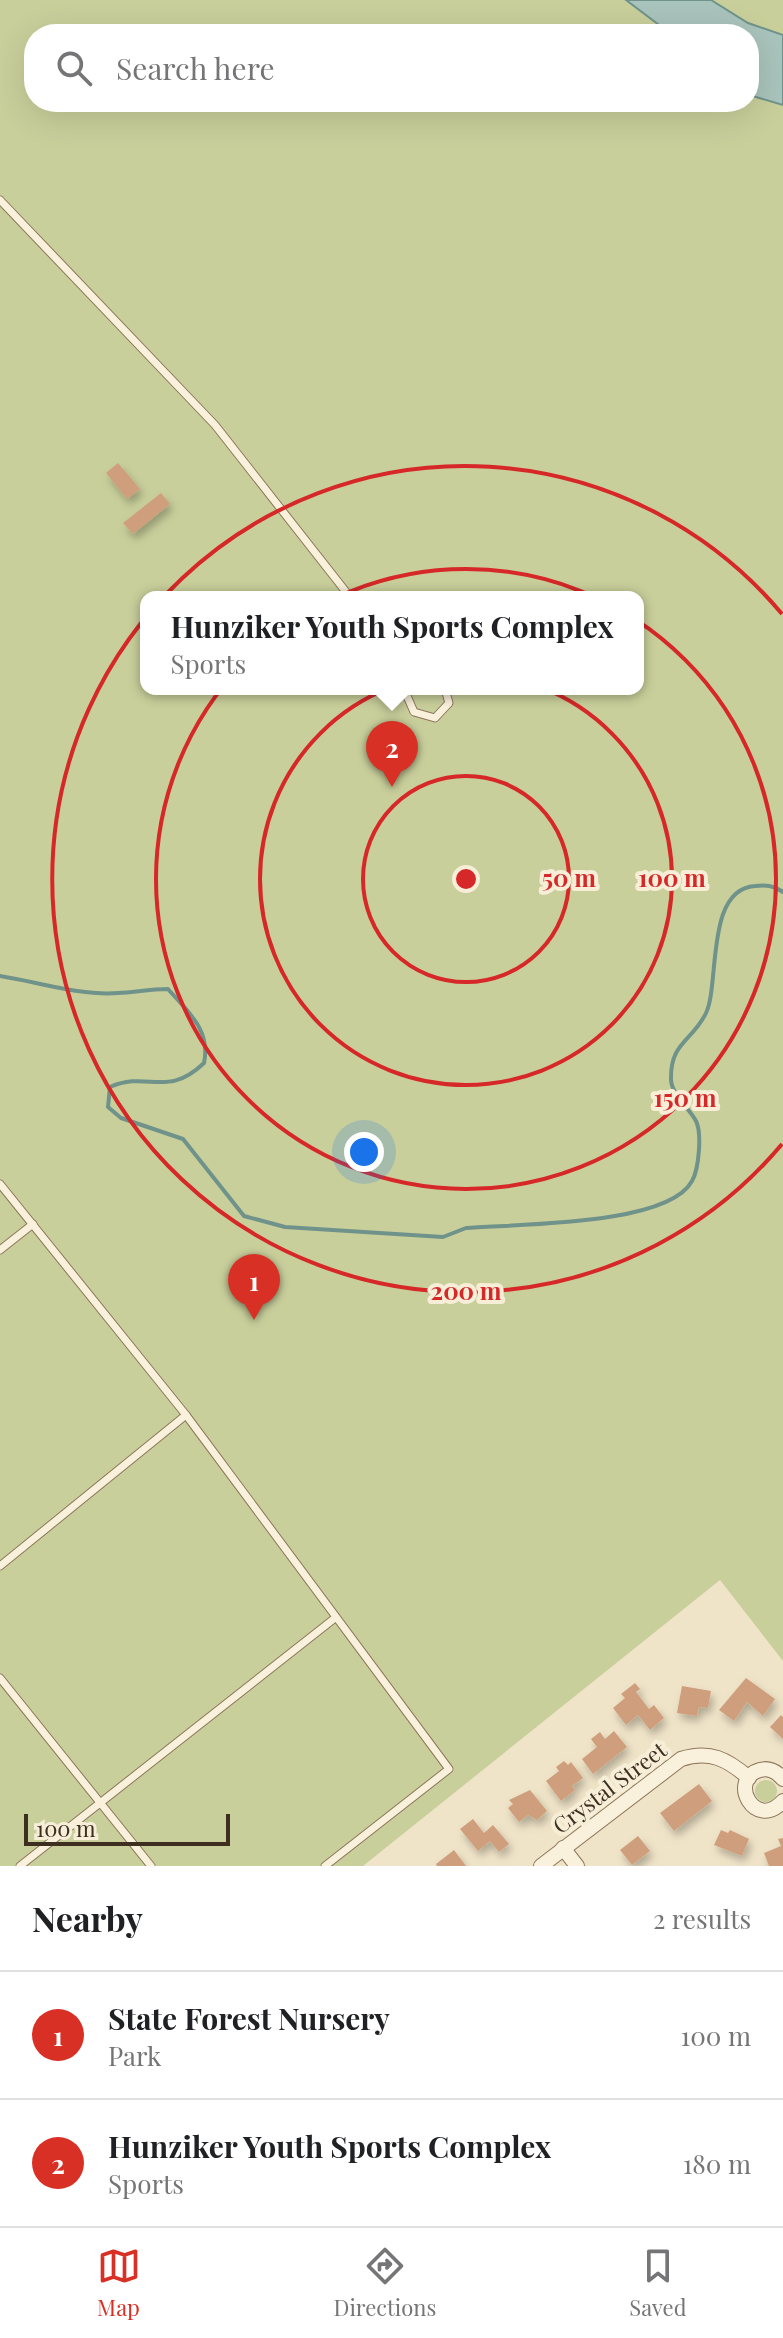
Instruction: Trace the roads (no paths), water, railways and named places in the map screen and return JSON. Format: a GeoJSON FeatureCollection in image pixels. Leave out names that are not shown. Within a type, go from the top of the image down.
{"type":"FeatureCollection","features":[{"type":"Feature","properties":{"kind":"street","name":"Crystal Street"},"geometry":{"type":"LineString","coordinates":[[541,1866],[681,1759],[696,1754],[719,1757],[749,1778]]}},
{"type":"Feature","properties":{"kind":"street"},"geometry":{"type":"LineString","coordinates":[[783,1779],[767,1769],[749,1778],[745,1790],[754,1807],[767,1810],[783,1801]]}},
{"type":"Feature","properties":{"kind":"street"},"geometry":{"type":"LineString","coordinates":[[563,1848],[577,1866]]}},
{"type":"Feature","properties":{"kind":"lane"},"geometry":{"type":"LineString","coordinates":[[0,200],[215,425],[345,591]]}},
{"type":"Feature","properties":{"kind":"lane"},"geometry":{"type":"LineString","coordinates":[[407,695],[414,712],[435,718],[449,703],[447,695]]}},
{"type":"Feature","properties":{"kind":"lane"},"geometry":{"type":"LineString","coordinates":[[0,1184],[186,1415],[449,1769],[325,1866]]}},
{"type":"Feature","properties":{"kind":"lane"},"geometry":{"type":"LineString","coordinates":[[0,1250],[33,1224]]}},
{"type":"Feature","properties":{"kind":"lane"},"geometry":{"type":"LineString","coordinates":[[0,1566],[186,1415]]}},
{"type":"Feature","properties":{"kind":"lane"},"geometry":{"type":"LineString","coordinates":[[20,1866],[335,1618]]}},
{"type":"Feature","properties":{"kind":"lane"},"geometry":{"type":"LineString","coordinates":[[0,1678],[151,1866]]}},
{"type":"Feature","properties":{"kind":"water"},"geometry":{"type":"Polygon","coordinates":[[[626,0],[711,0],[751,24],[658,24],[626,0]]]}},
{"type":"Feature","properties":{"kind":"water"},"geometry":{"type":"Polygon","coordinates":[[[759,27],[783,35],[783,105],[759,98],[759,27]]]}},
{"type":"Feature","properties":{"kind":"waterway"},"geometry":{"type":"LineString","coordinates":[[0,976],[89,992],[168,989],[201,1031],[204,1063],[179,1080],[136,1081],[110,1087],[108,1107],[121,1118],[183,1139],[244,1216],[285,1227],[443,1237],[466,1228],[623,1215],[653,1207],[677,1196],[692,1181],[698,1160],[699,1134],[696,1121],[672,1086],[674,1058],[706,1013],[717,940],[728,903],[739,891],[755,886],[769,886],[783,892]]}},
{"type":"Feature","properties":{"kind":"place","name":"Hunziker Youth Sports Complex"},"geometry":{"type":"Point","coordinates":[392,787]}},
{"type":"Feature","properties":{"kind":"place","name":"State Forest Nursery"},"geometry":{"type":"Point","coordinates":[254,1320]}}]}
